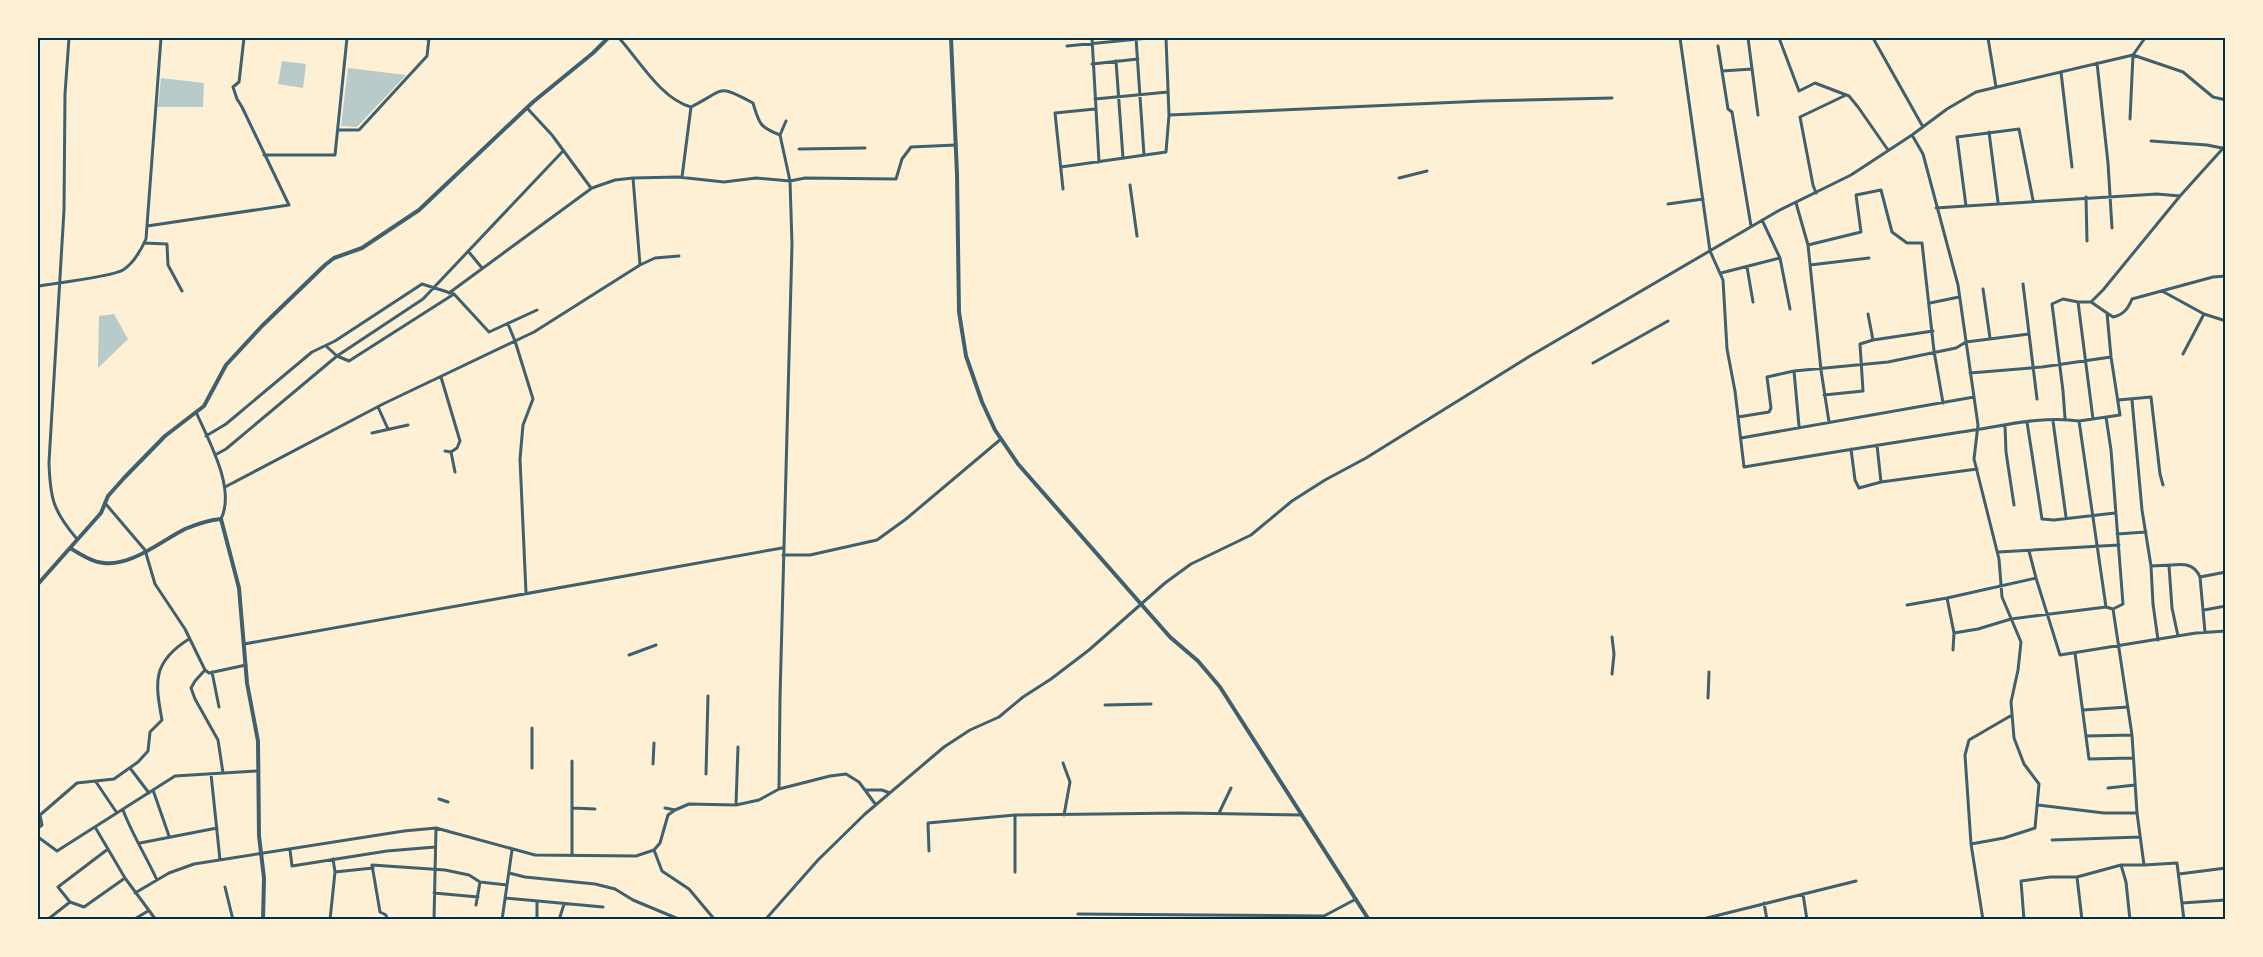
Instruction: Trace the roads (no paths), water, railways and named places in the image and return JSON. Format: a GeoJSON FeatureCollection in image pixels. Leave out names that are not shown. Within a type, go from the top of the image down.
{"type":"FeatureCollection","features":[{"type":"Feature","properties":{"kind":"street"},"geometry":{"type":"LineString","coordinates":[[69,38],[65,94],[64,210],[49,462],[50,491],[62,522],[77,539]]}},
{"type":"Feature","properties":{"kind":"street"},"geometry":{"type":"LineString","coordinates":[[38,286],[122,270],[135,259],[144,243],[161,38]]}},
{"type":"Feature","properties":{"kind":"street"},"geometry":{"type":"LineString","coordinates":[[147,226],[289,205],[233,87],[239,82],[244,38]]}},
{"type":"Feature","properties":{"kind":"street"},"geometry":{"type":"LineString","coordinates":[[264,155],[335,155],[347,38]]}},
{"type":"Feature","properties":{"kind":"street"},"geometry":{"type":"LineString","coordinates":[[338,130],[359,130],[427,56],[429,38],[419,38]]}},
{"type":"Feature","properties":{"kind":"street"},"geometry":{"type":"LineString","coordinates":[[38,584],[101,513],[108,496],[124,478],[165,436],[204,406],[226,365],[262,326],[325,265],[334,258],[362,249],[419,210],[527,108],[608,38]]}},
{"type":"Feature","properties":{"kind":"street"},"geometry":{"type":"LineString","coordinates":[[619,38],[669,96],[680,104],[691,107],[722,90],[730,90],[753,103],[760,124],[766,130],[780,135]]}},
{"type":"Feature","properties":{"kind":"street"},"geometry":{"type":"LineString","coordinates":[[951,38],[956,145],[958,312],[969,366],[982,402],[1001,439],[1018,464],[1141,605],[1170,637],[1198,661],[1220,687],[1369,920]]}},
{"type":"Feature","properties":{"kind":"street"},"geometry":{"type":"LineString","coordinates":[[1092,38],[1099,162]]}},
{"type":"Feature","properties":{"kind":"street"},"geometry":{"type":"LineString","coordinates":[[1136,38],[1144,155]]}},
{"type":"Feature","properties":{"kind":"street"},"geometry":{"type":"LineString","coordinates":[[1067,46],[1149,38]]}},
{"type":"Feature","properties":{"kind":"street"},"geometry":{"type":"LineString","coordinates":[[1061,167],[1166,152],[1169,115],[1166,38]]}},
{"type":"Feature","properties":{"kind":"street"},"geometry":{"type":"LineString","coordinates":[[1680,38],[1710,251],[1723,280],[1727,349],[1744,467],[2005,425],[2065,419],[2079,421],[2120,415],[2111,357],[2108,313]]}},
{"type":"Feature","properties":{"kind":"street"},"geometry":{"type":"LineString","coordinates":[[1748,38],[1758,115]]}},
{"type":"Feature","properties":{"kind":"street"},"geometry":{"type":"LineString","coordinates":[[1779,38],[1799,91],[1815,83],[1849,96],[1889,151]]}},
{"type":"Feature","properties":{"kind":"street"},"geometry":{"type":"LineString","coordinates":[[1873,38],[1923,127]]}},
{"type":"Feature","properties":{"kind":"street"},"geometry":{"type":"LineString","coordinates":[[1988,38],[1996,87]]}},
{"type":"Feature","properties":{"kind":"street"},"geometry":{"type":"LineString","coordinates":[[2130,119],[2133,55],[2145,38]]}},
{"type":"Feature","properties":{"kind":"street"},"geometry":{"type":"LineString","coordinates":[[1718,46],[1728,109],[1732,112],[1751,227]]}},
{"type":"Feature","properties":{"kind":"street"},"geometry":{"type":"LineString","coordinates":[[765,920],[818,861],[876,805],[944,747],[970,730],[999,717],[1023,697],[1070,665],[1165,583],[1191,564],[1251,536],[1292,501],[1324,480],[1372,454],[1530,356],[1762,220],[1851,175],[1947,109],[1976,92],[2133,55],[2183,72],[2213,97],[2226,100]]}},
{"type":"Feature","properties":{"kind":"street"},"geometry":{"type":"LineString","coordinates":[[1092,64],[1138,59]]}},
{"type":"Feature","properties":{"kind":"street"},"geometry":{"type":"LineString","coordinates":[[1116,61],[1123,158]]}},
{"type":"Feature","properties":{"kind":"street"},"geometry":{"type":"LineString","coordinates":[[2097,63],[2112,228]]}},
{"type":"Feature","properties":{"kind":"street"},"geometry":{"type":"LineString","coordinates":[[1722,71],[1752,69]]}},
{"type":"Feature","properties":{"kind":"street"},"geometry":{"type":"LineString","coordinates":[[2061,72],[2072,167]]}},
{"type":"Feature","properties":{"kind":"street"},"geometry":{"type":"LineString","coordinates":[[1095,99],[1168,92]]}},
{"type":"Feature","properties":{"kind":"street"},"geometry":{"type":"LineString","coordinates":[[1816,194],[1812,185],[1800,117],[1844,96]]}},
{"type":"Feature","properties":{"kind":"street"},"geometry":{"type":"LineString","coordinates":[[1169,115],[1459,102],[1612,98]]}},
{"type":"Feature","properties":{"kind":"street"},"geometry":{"type":"LineString","coordinates":[[682,177],[691,107]]}},
{"type":"Feature","properties":{"kind":"street"},"geometry":{"type":"LineString","coordinates":[[527,108],[592,189]]}},
{"type":"Feature","properties":{"kind":"street"},"geometry":{"type":"LineString","coordinates":[[1063,189],[1055,113],[1095,109]]}},
{"type":"Feature","properties":{"kind":"street"},"geometry":{"type":"LineString","coordinates":[[779,789],[792,244],[790,181],[780,135],[786,121]]}},
{"type":"Feature","properties":{"kind":"street"},"geometry":{"type":"LineString","coordinates":[[1966,206],[1957,137],[2019,129],[2033,200]]}},
{"type":"Feature","properties":{"kind":"street"},"geometry":{"type":"LineString","coordinates":[[1989,132],[1998,202]]}},
{"type":"Feature","properties":{"kind":"street"},"geometry":{"type":"LineString","coordinates":[[1912,135],[1923,154],[1959,297],[1978,430],[1974,459],[1997,552],[2002,597],[2020,642],[2018,670],[2011,702],[2014,738],[2024,764],[2039,784],[2035,828],[2004,838],[1971,844]]}},
{"type":"Feature","properties":{"kind":"street"},"geometry":{"type":"LineString","coordinates":[[2151,141],[2224,147]]}},
{"type":"Feature","properties":{"kind":"street"},"geometry":{"type":"LineString","coordinates":[[449,293],[592,189],[615,180],[682,177],[724,182],[756,178],[790,181],[805,178],[896,179],[902,159],[911,147],[956,145]]}},
{"type":"Feature","properties":{"kind":"street"},"geometry":{"type":"LineString","coordinates":[[2091,302],[2224,147]]}},
{"type":"Feature","properties":{"kind":"street"},"geometry":{"type":"LineString","coordinates":[[799,149],[865,148]]}},
{"type":"Feature","properties":{"kind":"street"},"geometry":{"type":"LineString","coordinates":[[215,455],[226,449],[337,356],[423,298],[563,151]]}},
{"type":"Feature","properties":{"kind":"street"},"geometry":{"type":"LineString","coordinates":[[1399,178],[1427,171]]}},
{"type":"Feature","properties":{"kind":"street"},"geometry":{"type":"LineString","coordinates":[[633,178],[640,265]]}},
{"type":"Feature","properties":{"kind":"street"},"geometry":{"type":"LineString","coordinates":[[1130,185],[1137,236]]}},
{"type":"Feature","properties":{"kind":"street"},"geometry":{"type":"LineString","coordinates":[[1808,245],[1861,232],[1856,195],[1881,189],[1892,232],[1907,243],[1922,243],[1943,403]]}},
{"type":"Feature","properties":{"kind":"street"},"geometry":{"type":"LineString","coordinates":[[1936,208],[2086,197],[2157,194],[2180,196]]}},
{"type":"Feature","properties":{"kind":"street"},"geometry":{"type":"LineString","coordinates":[[2086,197],[2087,241]]}},
{"type":"Feature","properties":{"kind":"street"},"geometry":{"type":"LineString","coordinates":[[1668,204],[1703,199]]}},
{"type":"Feature","properties":{"kind":"street"},"geometry":{"type":"LineString","coordinates":[[1796,203],[1808,245],[1821,370],[1829,422]]}},
{"type":"Feature","properties":{"kind":"street"},"geometry":{"type":"LineString","coordinates":[[1762,220],[1780,258],[1790,309]]}},
{"type":"Feature","properties":{"kind":"street"},"geometry":{"type":"LineString","coordinates":[[144,243],[167,244],[168,265],[182,291]]}},
{"type":"Feature","properties":{"kind":"street"},"geometry":{"type":"LineString","coordinates":[[468,250],[482,269]]}},
{"type":"Feature","properties":{"kind":"street"},"geometry":{"type":"LineString","coordinates":[[225,487],[378,407],[534,332],[640,265],[655,258],[679,256]]}},
{"type":"Feature","properties":{"kind":"street"},"geometry":{"type":"LineString","coordinates":[[1720,273],[1780,258]]}},
{"type":"Feature","properties":{"kind":"street"},"geometry":{"type":"LineString","coordinates":[[1810,265],[1869,258]]}},
{"type":"Feature","properties":{"kind":"street"},"geometry":{"type":"LineString","coordinates":[[1747,267],[1754,302]]}},
{"type":"Feature","properties":{"kind":"street"},"geometry":{"type":"LineString","coordinates":[[2065,419],[2052,304],[2062,299],[2091,302],[2113,317],[2120,315],[2129,307],[2132,300],[2213,277],[2226,276]]}},
{"type":"Feature","properties":{"kind":"street"},"geometry":{"type":"LineString","coordinates":[[206,436],[226,424],[312,352],[326,346],[422,284],[454,294],[489,332],[537,310]]}},
{"type":"Feature","properties":{"kind":"street"},"geometry":{"type":"LineString","coordinates":[[2023,284],[2037,399]]}},
{"type":"Feature","properties":{"kind":"street"},"geometry":{"type":"LineString","coordinates":[[1983,290],[1990,338]]}},
{"type":"Feature","properties":{"kind":"street"},"geometry":{"type":"LineString","coordinates":[[2162,291],[2204,314],[2226,321]]}},
{"type":"Feature","properties":{"kind":"street"},"geometry":{"type":"LineString","coordinates":[[326,346],[347,362],[352,360],[454,294]]}},
{"type":"Feature","properties":{"kind":"street"},"geometry":{"type":"LineString","coordinates":[[1930,303],[1959,297]]}},
{"type":"Feature","properties":{"kind":"street"},"geometry":{"type":"LineString","coordinates":[[2078,302],[2093,419]]}},
{"type":"Feature","properties":{"kind":"street"},"geometry":{"type":"LineString","coordinates":[[1868,314],[1873,340]]}},
{"type":"Feature","properties":{"kind":"street"},"geometry":{"type":"LineString","coordinates":[[2183,354],[2204,314]]}},
{"type":"Feature","properties":{"kind":"street"},"geometry":{"type":"LineString","coordinates":[[1593,363],[1668,321]]}},
{"type":"Feature","properties":{"kind":"street"},"geometry":{"type":"LineString","coordinates":[[508,324],[533,399],[524,425],[520,459],[526,593]]}},
{"type":"Feature","properties":{"kind":"street"},"geometry":{"type":"LineString","coordinates":[[1824,395],[1863,391],[1860,344],[1933,331]]}},
{"type":"Feature","properties":{"kind":"street"},"geometry":{"type":"LineString","coordinates":[[1738,417],[1769,412],[1771,408],[1767,377],[1888,362],[1956,348],[1965,342],[2029,334]]}},
{"type":"Feature","properties":{"kind":"street"},"geometry":{"type":"LineString","coordinates":[[1970,373],[2060,365],[2111,357]]}},
{"type":"Feature","properties":{"kind":"street"},"geometry":{"type":"LineString","coordinates":[[1794,372],[1800,427]]}},
{"type":"Feature","properties":{"kind":"street"},"geometry":{"type":"LineString","coordinates":[[441,377],[460,441],[457,448],[451,452],[445,451]]}},
{"type":"Feature","properties":{"kind":"street"},"geometry":{"type":"LineString","coordinates":[[1741,438],[1974,397]]}},
{"type":"Feature","properties":{"kind":"street"},"geometry":{"type":"LineString","coordinates":[[2118,400],[2151,397],[2163,485]]}},
{"type":"Feature","properties":{"kind":"street"},"geometry":{"type":"LineString","coordinates":[[2132,400],[2158,639]]}},
{"type":"Feature","properties":{"kind":"street"},"geometry":{"type":"LineString","coordinates":[[378,407],[388,429]]}},
{"type":"Feature","properties":{"kind":"street"},"geometry":{"type":"LineString","coordinates":[[196,412],[215,455],[225,487],[225,510],[221,519],[239,588],[247,683],[258,741],[261,855],[264,878],[263,920]]}},
{"type":"Feature","properties":{"kind":"street"},"geometry":{"type":"LineString","coordinates":[[1954,633],[1978,630],[2011,619],[2106,607],[2113,609],[2123,604],[2111,450],[2106,417]]}},
{"type":"Feature","properties":{"kind":"street"},"geometry":{"type":"LineString","coordinates":[[2053,420],[2066,517]]}},
{"type":"Feature","properties":{"kind":"street"},"geometry":{"type":"LineString","coordinates":[[2079,421],[2106,607]]}},
{"type":"Feature","properties":{"kind":"street"},"geometry":{"type":"LineString","coordinates":[[2027,422],[2042,519],[2054,520],[2115,513]]}},
{"type":"Feature","properties":{"kind":"street"},"geometry":{"type":"LineString","coordinates":[[372,433],[408,425]]}},
{"type":"Feature","properties":{"kind":"street"},"geometry":{"type":"LineString","coordinates":[[2005,425],[2006,452],[2014,505]]}},
{"type":"Feature","properties":{"kind":"street"},"geometry":{"type":"LineString","coordinates":[[783,555],[810,555],[877,540],[906,519],[1001,439]]}},
{"type":"Feature","properties":{"kind":"street"},"geometry":{"type":"LineString","coordinates":[[1877,444],[1881,482]]}},
{"type":"Feature","properties":{"kind":"street"},"geometry":{"type":"LineString","coordinates":[[1850,449],[1857,486],[1864,488],[1881,482],[1977,468]]}},
{"type":"Feature","properties":{"kind":"street"},"geometry":{"type":"LineString","coordinates":[[451,452],[455,471]]}},
{"type":"Feature","properties":{"kind":"street"},"geometry":{"type":"LineString","coordinates":[[105,503],[145,550],[155,584],[185,629],[206,670],[209,673],[246,664]]}},
{"type":"Feature","properties":{"kind":"street"},"geometry":{"type":"LineString","coordinates":[[70,548],[86,558],[103,563],[119,562],[187,528],[221,519]]}},
{"type":"Feature","properties":{"kind":"street"},"geometry":{"type":"LineString","coordinates":[[2118,534],[2146,532]]}},
{"type":"Feature","properties":{"kind":"street"},"geometry":{"type":"LineString","coordinates":[[1997,552],[2119,545]]}},
{"type":"Feature","properties":{"kind":"street"},"geometry":{"type":"LineString","coordinates":[[244,644],[783,548]]}},
{"type":"Feature","properties":{"kind":"street"},"geometry":{"type":"LineString","coordinates":[[2029,551],[2061,655],[2205,632],[2226,631]]}},
{"type":"Feature","properties":{"kind":"street"},"geometry":{"type":"LineString","coordinates":[[2151,566],[2169,566],[2180,563],[2192,566],[2200,577],[2205,632]]}},
{"type":"Feature","properties":{"kind":"street"},"geometry":{"type":"LineString","coordinates":[[2169,566],[2172,608],[2178,636]]}},
{"type":"Feature","properties":{"kind":"street"},"geometry":{"type":"LineString","coordinates":[[2200,577],[2226,572]]}},
{"type":"Feature","properties":{"kind":"street"},"geometry":{"type":"LineString","coordinates":[[1907,605],[2036,578]]}},
{"type":"Feature","properties":{"kind":"street"},"geometry":{"type":"LineString","coordinates":[[1947,598],[1954,633],[1953,650]]}},
{"type":"Feature","properties":{"kind":"street"},"geometry":{"type":"LineString","coordinates":[[2204,610],[2226,606]]}},
{"type":"Feature","properties":{"kind":"street"},"geometry":{"type":"LineString","coordinates":[[2113,609],[2132,735],[2137,813],[2144,865]]}},
{"type":"Feature","properties":{"kind":"street"},"geometry":{"type":"LineString","coordinates":[[1612,638],[1614,654],[1612,674]]}},
{"type":"Feature","properties":{"kind":"street"},"geometry":{"type":"LineString","coordinates":[[38,828],[42,825],[40,815],[77,783],[114,779],[148,751],[150,732],[162,720],[156,686],[158,676],[171,650],[189,639]]}},
{"type":"Feature","properties":{"kind":"street"},"geometry":{"type":"LineString","coordinates":[[629,655],[656,645]]}},
{"type":"Feature","properties":{"kind":"street"},"geometry":{"type":"LineString","coordinates":[[2075,653],[2089,759],[2133,758]]}},
{"type":"Feature","properties":{"kind":"street"},"geometry":{"type":"LineString","coordinates":[[206,670],[191,688],[218,740],[223,773]]}},
{"type":"Feature","properties":{"kind":"street"},"geometry":{"type":"LineString","coordinates":[[212,672],[219,707]]}},
{"type":"Feature","properties":{"kind":"street"},"geometry":{"type":"LineString","coordinates":[[1708,698],[1709,672]]}},
{"type":"Feature","properties":{"kind":"street"},"geometry":{"type":"LineString","coordinates":[[706,774],[708,696]]}},
{"type":"Feature","properties":{"kind":"street"},"geometry":{"type":"LineString","coordinates":[[1105,705],[1151,704]]}},
{"type":"Feature","properties":{"kind":"street"},"geometry":{"type":"LineString","coordinates":[[2083,710],[2128,707]]}},
{"type":"Feature","properties":{"kind":"street"},"geometry":{"type":"LineString","coordinates":[[1983,920],[1971,844],[1965,754],[1969,740],[2012,715]]}},
{"type":"Feature","properties":{"kind":"street"},"geometry":{"type":"LineString","coordinates":[[532,728],[532,768]]}},
{"type":"Feature","properties":{"kind":"street"},"geometry":{"type":"LineString","coordinates":[[2086,736],[2132,735]]}},
{"type":"Feature","properties":{"kind":"street"},"geometry":{"type":"LineString","coordinates":[[653,764],[654,743]]}},
{"type":"Feature","properties":{"kind":"street"},"geometry":{"type":"LineString","coordinates":[[736,805],[738,747]]}},
{"type":"Feature","properties":{"kind":"street"},"geometry":{"type":"LineString","coordinates":[[572,856],[573,761]]}},
{"type":"Feature","properties":{"kind":"street"},"geometry":{"type":"LineString","coordinates":[[1063,762],[1070,782],[1064,815]]}},
{"type":"Feature","properties":{"kind":"street"},"geometry":{"type":"LineString","coordinates":[[130,768],[151,791],[169,836]]}},
{"type":"Feature","properties":{"kind":"street"},"geometry":{"type":"LineString","coordinates":[[38,837],[57,851],[175,776],[258,771]]}},
{"type":"Feature","properties":{"kind":"street"},"geometry":{"type":"LineString","coordinates":[[211,774],[220,860]]}},
{"type":"Feature","properties":{"kind":"street"},"geometry":{"type":"LineString","coordinates":[[135,893],[157,880],[194,864],[436,828],[535,855],[636,856],[654,850],[660,843],[668,815],[688,804],[736,805],[759,800],[779,789],[846,774],[859,782],[876,805]]}},
{"type":"Feature","properties":{"kind":"street"},"geometry":{"type":"LineString","coordinates":[[96,782],[117,813]]}},
{"type":"Feature","properties":{"kind":"street"},"geometry":{"type":"LineString","coordinates":[[2108,788],[2135,785]]}},
{"type":"Feature","properties":{"kind":"street"},"geometry":{"type":"LineString","coordinates":[[1218,814],[1231,788]]}},
{"type":"Feature","properties":{"kind":"street"},"geometry":{"type":"LineString","coordinates":[[865,790],[882,790],[890,793]]}},
{"type":"Feature","properties":{"kind":"street"},"geometry":{"type":"LineString","coordinates":[[439,799],[447,802]]}},
{"type":"Feature","properties":{"kind":"street"},"geometry":{"type":"LineString","coordinates":[[2037,805],[2104,813],[2137,813]]}},
{"type":"Feature","properties":{"kind":"street"},"geometry":{"type":"LineString","coordinates":[[573,808],[595,809]]}},
{"type":"Feature","properties":{"kind":"street"},"geometry":{"type":"LineString","coordinates":[[665,808],[675,810]]}},
{"type":"Feature","properties":{"kind":"street"},"geometry":{"type":"LineString","coordinates":[[123,809],[130,831],[140,843],[157,880]]}},
{"type":"Feature","properties":{"kind":"street"},"geometry":{"type":"LineString","coordinates":[[928,851],[928,823],[1016,815],[1302,815]]}},
{"type":"Feature","properties":{"kind":"street"},"geometry":{"type":"LineString","coordinates":[[1015,872],[1016,815]]}},
{"type":"Feature","properties":{"kind":"street"},"geometry":{"type":"LineString","coordinates":[[95,827],[125,878],[156,920]]}},
{"type":"Feature","properties":{"kind":"street"},"geometry":{"type":"LineString","coordinates":[[140,843],[217,828]]}},
{"type":"Feature","properties":{"kind":"street"},"geometry":{"type":"LineString","coordinates":[[434,920],[436,828]]}},
{"type":"Feature","properties":{"kind":"street"},"geometry":{"type":"LineString","coordinates":[[2052,840],[2140,837]]}},
{"type":"Feature","properties":{"kind":"street"},"geometry":{"type":"LineString","coordinates":[[290,850],[292,866],[387,851],[435,848]]}},
{"type":"Feature","properties":{"kind":"street"},"geometry":{"type":"LineString","coordinates":[[108,849],[58,887],[70,902],[84,907],[125,878]]}},
{"type":"Feature","properties":{"kind":"street"},"geometry":{"type":"LineString","coordinates":[[502,920],[512,850]]}},
{"type":"Feature","properties":{"kind":"street"},"geometry":{"type":"LineString","coordinates":[[654,850],[662,871],[689,890],[715,920]]}},
{"type":"Feature","properties":{"kind":"street"},"geometry":{"type":"LineString","coordinates":[[330,920],[335,872],[333,860]]}},
{"type":"Feature","properties":{"kind":"street"},"geometry":{"type":"LineString","coordinates":[[2024,920],[2021,881],[2050,877],[2078,877],[2121,865],[2177,863],[2184,920]]}},
{"type":"Feature","properties":{"kind":"street"},"geometry":{"type":"LineString","coordinates":[[387,920],[386,915],[380,912],[372,865],[469,875],[480,882],[507,885]]}},
{"type":"Feature","properties":{"kind":"street"},"geometry":{"type":"LineString","coordinates":[[2121,865],[2126,882],[2130,920]]}},
{"type":"Feature","properties":{"kind":"street"},"geometry":{"type":"LineString","coordinates":[[335,872],[373,868]]}},
{"type":"Feature","properties":{"kind":"street"},"geometry":{"type":"LineString","coordinates":[[2179,874],[2226,868]]}},
{"type":"Feature","properties":{"kind":"street"},"geometry":{"type":"LineString","coordinates":[[509,873],[525,877],[595,884],[615,889],[633,900],[676,918]]}},
{"type":"Feature","properties":{"kind":"street"},"geometry":{"type":"LineString","coordinates":[[2078,877],[2082,920]]}},
{"type":"Feature","properties":{"kind":"street"},"geometry":{"type":"LineString","coordinates":[[1699,920],[1856,881]]}},
{"type":"Feature","properties":{"kind":"street"},"geometry":{"type":"LineString","coordinates":[[476,905],[480,882]]}},
{"type":"Feature","properties":{"kind":"street"},"geometry":{"type":"LineString","coordinates":[[225,887],[233,920]]}},
{"type":"Feature","properties":{"kind":"street"},"geometry":{"type":"LineString","coordinates":[[434,893],[478,897]]}},
{"type":"Feature","properties":{"kind":"street"},"geometry":{"type":"LineString","coordinates":[[1803,894],[1807,920]]}},
{"type":"Feature","properties":{"kind":"street"},"geometry":{"type":"LineString","coordinates":[[505,898],[603,907]]}},
{"type":"Feature","properties":{"kind":"street"},"geometry":{"type":"LineString","coordinates":[[1078,914],[1324,916],[1356,898]]}},
{"type":"Feature","properties":{"kind":"street"},"geometry":{"type":"LineString","coordinates":[[2182,903],[2226,900]]}},
{"type":"Feature","properties":{"kind":"street"},"geometry":{"type":"LineString","coordinates":[[48,920],[70,902]]}},
{"type":"Feature","properties":{"kind":"street"},"geometry":{"type":"LineString","coordinates":[[537,902],[537,920]]}},
{"type":"Feature","properties":{"kind":"street"},"geometry":{"type":"LineString","coordinates":[[1764,903],[1767,920]]}},
{"type":"Feature","properties":{"kind":"street"},"geometry":{"type":"LineString","coordinates":[[559,920],[564,904]]}},
{"type":"Feature","properties":{"kind":"street"},"geometry":{"type":"LineString","coordinates":[[133,920],[148,911]]}}]}
